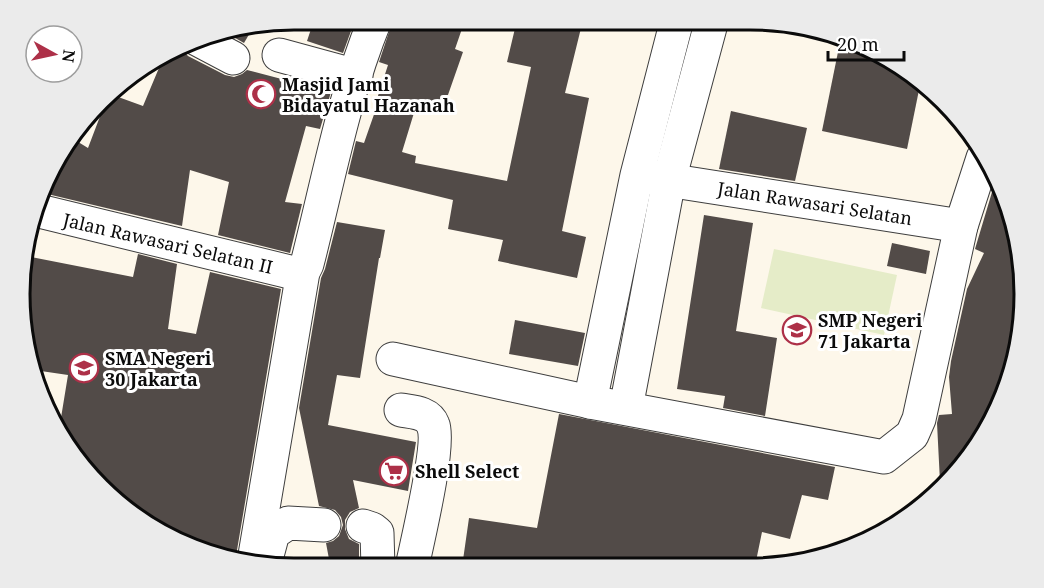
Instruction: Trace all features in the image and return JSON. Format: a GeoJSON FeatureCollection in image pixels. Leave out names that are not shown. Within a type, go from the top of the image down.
{"type":"FeatureCollection","features":[{"type":"Feature","properties":{"kind":"street"},"geometry":{"type":"LineString","coordinates":[[255,555],[303,272],[326,190],[342,120],[372,30]]}},
{"type":"Feature","properties":{"kind":"street"},"geometry":{"type":"LineString","coordinates":[[590,402],[636,175],[674,30]]}},
{"type":"Feature","properties":{"kind":"street"},"geometry":{"type":"LineString","coordinates":[[626,408],[669,180],[709,30]]}},
{"type":"Feature","properties":{"kind":"street"},"geometry":{"type":"LineString","coordinates":[[207,45],[232,58]]}},
{"type":"Feature","properties":{"kind":"street"},"geometry":{"type":"LineString","coordinates":[[279,55],[356,76]]}},
{"type":"Feature","properties":{"kind":"street"},"geometry":{"type":"LineString","coordinates":[[393,358],[590,402],[884,457],[912,435],[919,419],[961,226],[981,165]]}},
{"type":"Feature","properties":{"kind":"street","name":"Jalan Rawasari Selatan"},"geometry":{"type":"LineString","coordinates":[[636,175],[961,226]]}},
{"type":"Feature","properties":{"kind":"street","name":"Jalan Rawasari Selatan II"},"geometry":{"type":"LineString","coordinates":[[43,212],[294,273],[303,272]]}},
{"type":"Feature","properties":{"kind":"street"},"geometry":{"type":"LineString","coordinates":[[401,410],[424,415],[433,425],[435,447],[414,558]]}},
{"type":"Feature","properties":{"kind":"street"},"geometry":{"type":"LineString","coordinates":[[267,556],[273,533],[288,523],[324,525]]}},
{"type":"Feature","properties":{"kind":"street"},"geometry":{"type":"LineString","coordinates":[[363,526],[377,533],[378,558]]}},
{"type":"Feature","properties":{"kind":"green space"},"geometry":{"type":"Polygon","coordinates":[[[774,249],[897,275],[884,335],[761,308],[774,249]]]}},
{"type":"Feature","properties":{"kind":"building"},"geometry":{"type":"Polygon","coordinates":[[[311,30],[351,30],[343,53],[307,41],[311,30]]]}},
{"type":"Feature","properties":{"kind":"building"},"geometry":{"type":"Polygon","coordinates":[[[390,30],[462,30],[455,49],[463,52],[442,112],[417,103],[402,152],[416,156],[415,163],[507,181],[531,67],[507,62],[515,30],[581,30],[565,93],[589,98],[562,231],[586,237],[577,278],[498,261],[503,240],[448,229],[453,200],[348,174],[356,141],[364,143],[378,103],[376,102],[388,65],[379,62],[390,30]]]}},
{"type":"Feature","properties":{"kind":"building"},"geometry":{"type":"Polygon","coordinates":[[[249,34],[244,43],[234,37],[249,34]]]}},
{"type":"Feature","properties":{"kind":"building"},"geometry":{"type":"Polygon","coordinates":[[[839,46],[882,65],[919,91],[907,149],[822,131],[839,46]]]}},
{"type":"Feature","properties":{"kind":"building"},"geometry":{"type":"Polygon","coordinates":[[[186,53],[225,75],[234,77],[247,70],[331,92],[320,129],[306,126],[285,202],[302,204],[290,253],[218,235],[229,182],[190,170],[182,226],[49,195],[65,162],[78,142],[88,148],[101,114],[107,107],[119,97],[143,106],[160,66],[186,53]]]}},
{"type":"Feature","properties":{"kind":"building"},"geometry":{"type":"Polygon","coordinates":[[[731,111],[807,128],[795,181],[719,169],[731,111]]]}},
{"type":"Feature","properties":{"kind":"building"},"geometry":{"type":"Polygon","coordinates":[[[993,190],[1005,226],[1012,260],[1014,294],[1009,346],[1000,379],[987,411],[970,441],[940,478],[937,423],[939,415],[952,414],[949,377],[951,361],[967,289],[984,253],[975,249],[993,190]]]}},
{"type":"Feature","properties":{"kind":"building"},"geometry":{"type":"Polygon","coordinates":[[[704,215],[753,223],[736,331],[777,338],[765,416],[723,408],[725,396],[677,389],[704,215]]]}},
{"type":"Feature","properties":{"kind":"building"},"geometry":{"type":"Polygon","coordinates":[[[337,222],[385,230],[360,378],[337,375],[328,425],[416,442],[408,491],[353,480],[359,508],[350,512],[345,520],[345,529],[349,539],[359,544],[359,558],[329,558],[326,543],[339,536],[343,525],[341,517],[335,510],[319,506],[299,408],[321,278],[337,222]]]}},
{"type":"Feature","properties":{"kind":"building"},"geometry":{"type":"Polygon","coordinates":[[[892,243],[930,251],[926,274],[887,266],[892,243]]]}},
{"type":"Feature","properties":{"kind":"building"},"geometry":{"type":"Polygon","coordinates":[[[138,254],[177,264],[168,329],[196,334],[210,272],[281,289],[237,552],[193,538],[162,523],[147,514],[107,481],[74,441],[61,418],[68,375],[42,371],[32,328],[30,294],[32,257],[133,277],[138,254]]]}},
{"type":"Feature","properties":{"kind":"building"},"geometry":{"type":"Polygon","coordinates":[[[515,320],[585,333],[578,366],[509,354],[515,320]]]}},
{"type":"Feature","properties":{"kind":"building"},"geometry":{"type":"Polygon","coordinates":[[[559,414],[835,467],[828,500],[802,495],[790,539],[762,532],[757,558],[463,558],[469,518],[537,528],[559,414]]]}},
{"type":"Feature","properties":{"kind":"place","name":"Masjid Jami Bidayatul Hazanah"},"geometry":{"type":"Point","coordinates":[261,94]}},
{"type":"Feature","properties":{"kind":"place","name":"SMP Negeri 71 Jakarta"},"geometry":{"type":"Point","coordinates":[797,330]}},
{"type":"Feature","properties":{"kind":"place","name":"SMA Negeri 30 Jakarta"},"geometry":{"type":"Point","coordinates":[84,368]}},
{"type":"Feature","properties":{"kind":"place","name":"Shell Select"},"geometry":{"type":"Point","coordinates":[394,471]}}]}
